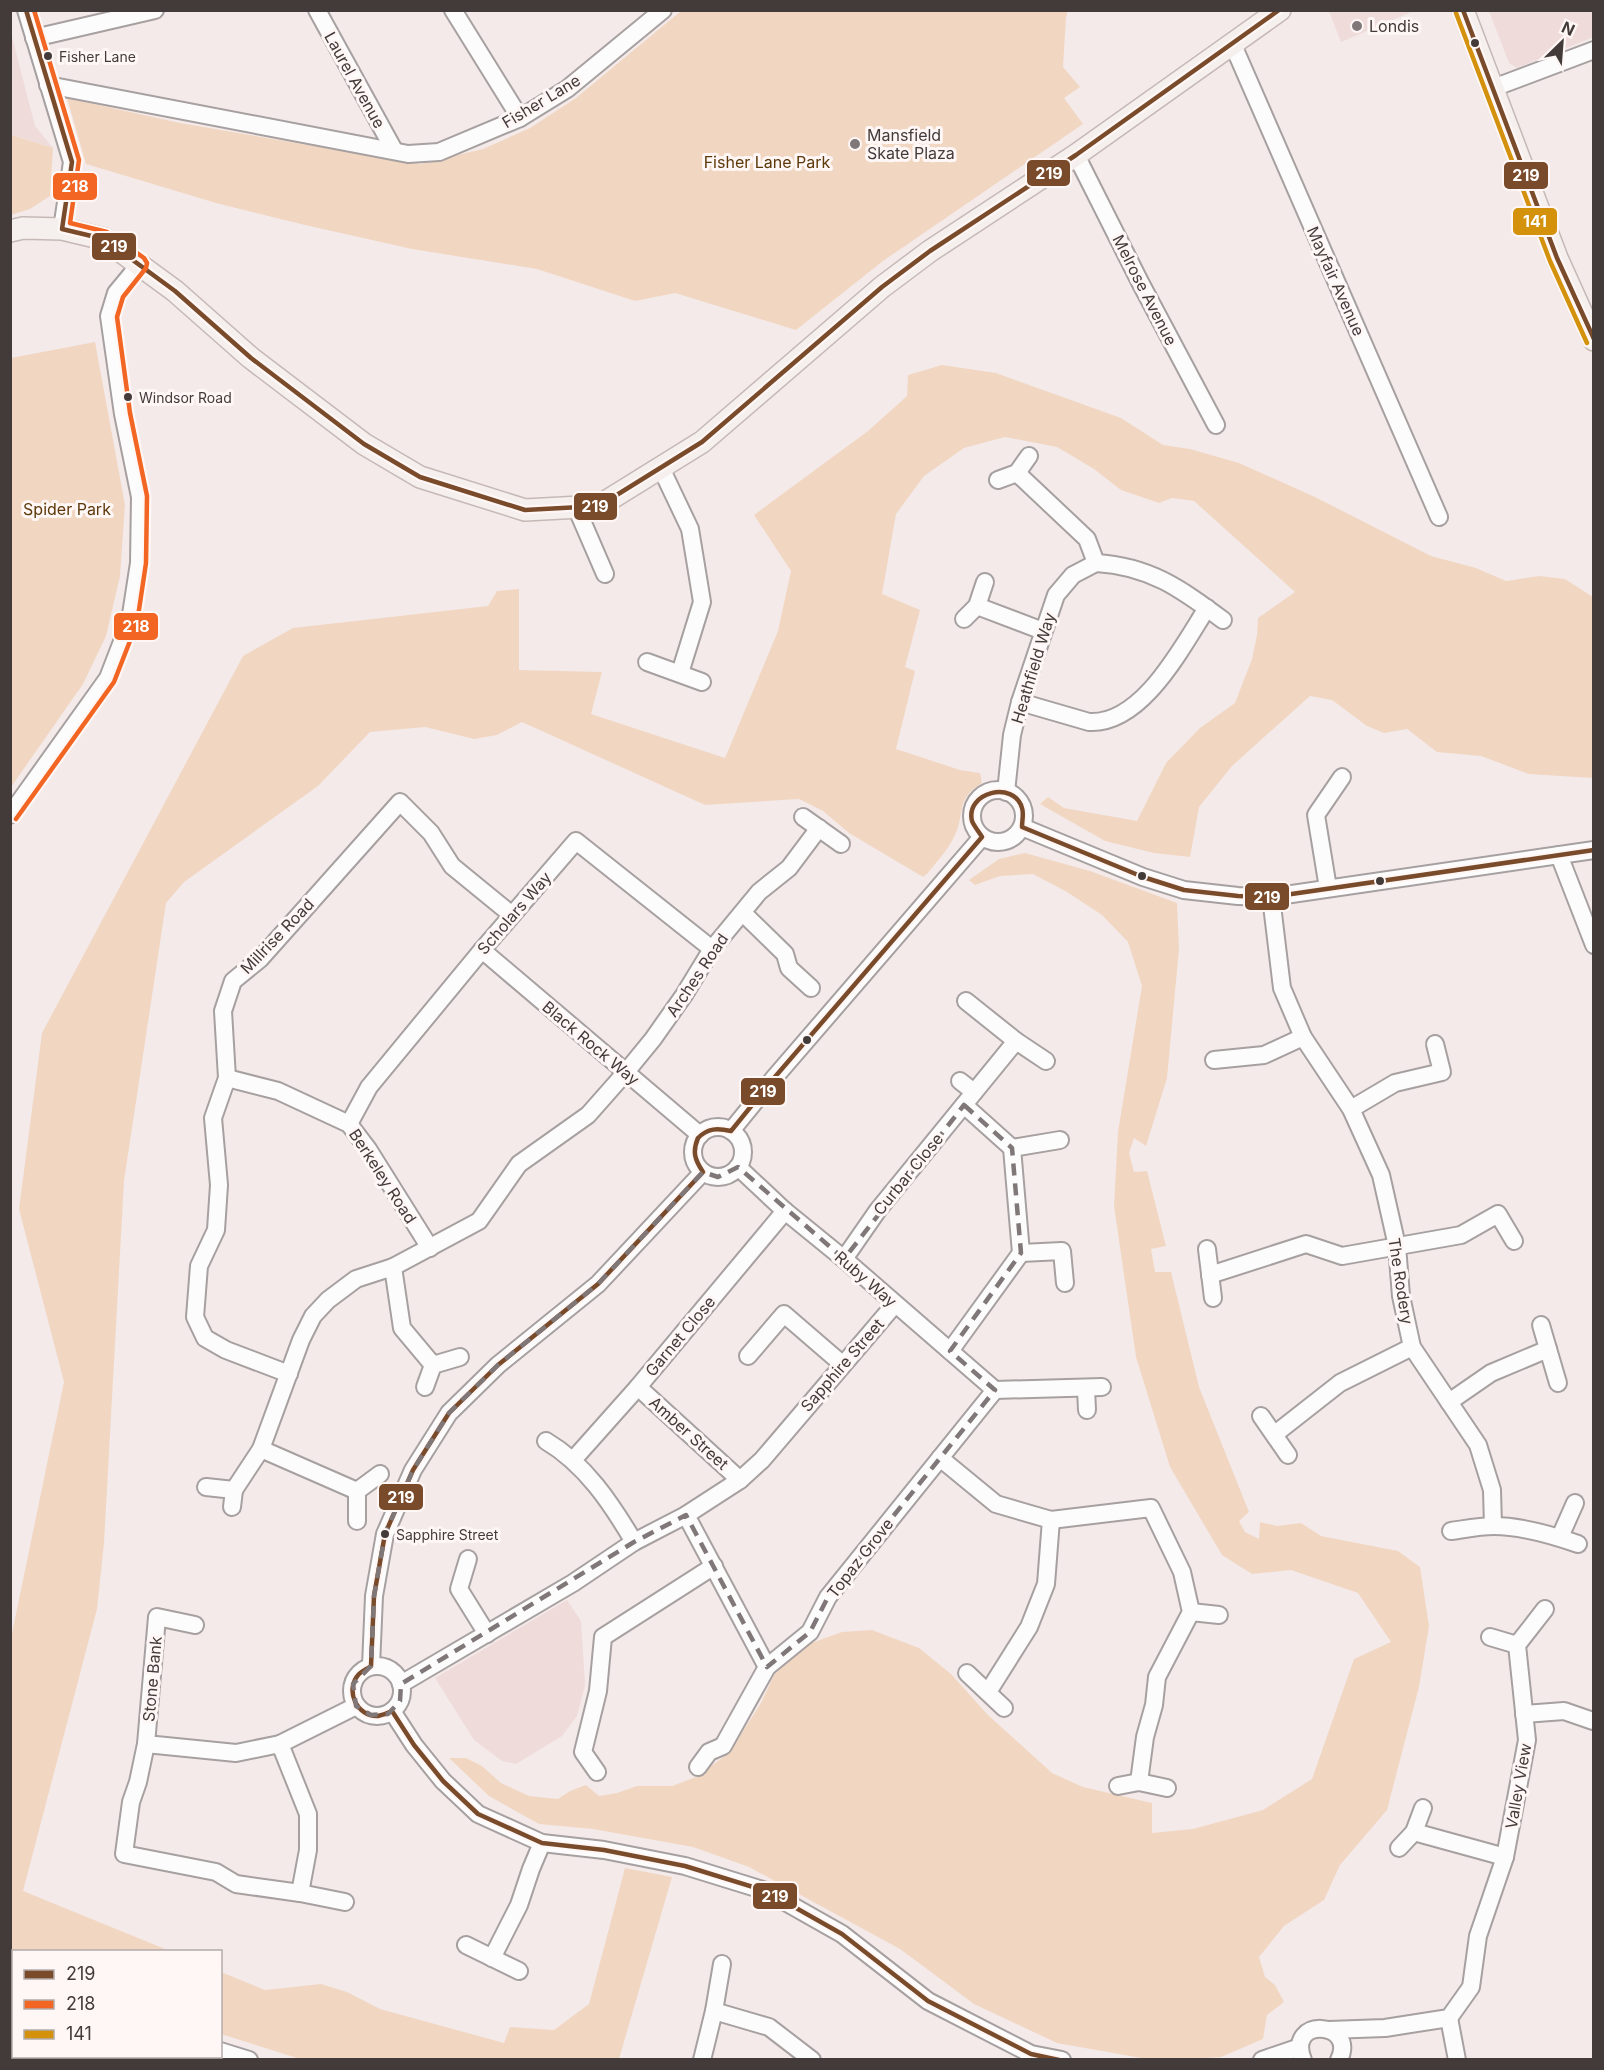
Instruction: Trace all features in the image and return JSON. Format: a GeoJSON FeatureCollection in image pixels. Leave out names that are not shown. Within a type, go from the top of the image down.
{"type":"FeatureCollection","features":[{"type":"Feature","properties":{"kind":"main road"},"geometry":{"type":"LineString","coordinates":[[10,231],[23,228],[62,228],[104,239],[175,291],[251,358],[364,444],[420,477],[525,510],[599,506],[702,442],[882,287],[930,251],[1076,155],[1280,10]]}},
{"type":"Feature","properties":{"kind":"main road"},"geometry":{"type":"LineString","coordinates":[[1463,10],[1557,258],[1592,334]]}},
{"type":"Feature","properties":{"kind":"street"},"geometry":{"type":"LineString","coordinates":[[26,10],[72,162],[62,228]]}},
{"type":"Feature","properties":{"kind":"street"},"geometry":{"type":"LineString","coordinates":[[34,38],[155,10]]}},
{"type":"Feature","properties":{"kind":"street","name":"Laurel Avenue"},"geometry":{"type":"LineString","coordinates":[[317,10],[394,150]]}},
{"type":"Feature","properties":{"kind":"street"},"geometry":{"type":"LineString","coordinates":[[453,10],[520,118]]}},
{"type":"Feature","properties":{"kind":"street","name":"Fisher Lane"},"geometry":{"type":"LineString","coordinates":[[48,85],[408,153],[440,152],[520,118],[567,89],[663,10]]}},
{"type":"Feature","properties":{"kind":"street","name":"Mayfair Avenue"},"geometry":{"type":"LineString","coordinates":[[1233,45],[1439,517]]}},
{"type":"Feature","properties":{"kind":"street"},"geometry":{"type":"LineString","coordinates":[[1493,88],[1593,50]]}},
{"type":"Feature","properties":{"kind":"street","name":"Melrose Avenue"},"geometry":{"type":"LineString","coordinates":[[1076,155],[1216,425]]}},
{"type":"Feature","properties":{"kind":"street"},"geometry":{"type":"LineString","coordinates":[[10,815],[108,678],[130,621],[138,563],[140,497],[123,414],[109,316],[117,293],[140,264]]}},
{"type":"Feature","properties":{"kind":"street"},"geometry":{"type":"LineString","coordinates":[[998,480],[1017,473],[1029,456]]}},
{"type":"Feature","properties":{"kind":"street"},"geometry":{"type":"LineString","coordinates":[[661,468],[690,529],[702,602],[680,673]]}},
{"type":"Feature","properties":{"kind":"street"},"geometry":{"type":"LineString","coordinates":[[1017,473],[1087,539],[1096,563],[1137,568],[1176,586],[1223,620]]}},
{"type":"Feature","properties":{"kind":"street"},"geometry":{"type":"LineString","coordinates":[[576,507],[605,574]]}},
{"type":"Feature","properties":{"kind":"street","name":"Heathfield Way"},"geometry":{"type":"LineString","coordinates":[[1006,792],[1012,735],[1020,702],[1056,595],[1073,575],[1096,563]]}},
{"type":"Feature","properties":{"kind":"street"},"geometry":{"type":"LineString","coordinates":[[964,619],[977,606],[985,582]]}},
{"type":"Feature","properties":{"kind":"street"},"geometry":{"type":"LineString","coordinates":[[977,606],[1043,631]]}},
{"type":"Feature","properties":{"kind":"street"},"geometry":{"type":"LineString","coordinates":[[1020,702],[1089,722],[1098,723],[1116,718],[1137,703],[1168,669],[1207,608]]}},
{"type":"Feature","properties":{"kind":"street"},"geometry":{"type":"LineString","coordinates":[[647,662],[702,682]]}},
{"type":"Feature","properties":{"kind":"street"},"geometry":{"type":"LineString","coordinates":[[1328,888],[1316,815],[1342,777]]}},
{"type":"Feature","properties":{"kind":"street"},"geometry":{"type":"LineString","coordinates":[[998,790],[1006,792],[1019,802],[1023,810],[1022,827],[1011,838],[1004,841],[996,842],[982,837],[973,824],[973,808],[983,795],[998,790]]}},
{"type":"Feature","properties":{"kind":"street","name":"Millrise Road"},"geometry":{"type":"LineString","coordinates":[[289,1374],[226,1350],[205,1338],[195,1317],[199,1266],[216,1230],[219,1185],[213,1118],[227,1078],[223,1011],[233,981],[260,959],[399,802],[431,833],[452,866],[512,915]]}},
{"type":"Feature","properties":{"kind":"street"},"geometry":{"type":"LineString","coordinates":[[803,817],[841,844]]}},
{"type":"Feature","properties":{"kind":"street"},"geometry":{"type":"LineString","coordinates":[[1022,827],[1143,878],[1184,890],[1227,896],[1271,897],[1593,850]]}},
{"type":"Feature","properties":{"kind":"street","name":"Arches Road"},"geometry":{"type":"LineString","coordinates":[[234,1490],[261,1449],[301,1340],[313,1316],[328,1300],[356,1279],[393,1267],[479,1221],[519,1164],[588,1115],[626,1072],[678,1004],[712,949],[759,892],[789,868],[819,828]]}},
{"type":"Feature","properties":{"kind":"street"},"geometry":{"type":"LineString","coordinates":[[731,1131],[982,837]]}},
{"type":"Feature","properties":{"kind":"street","name":"Scholars Way"},"geometry":{"type":"LineString","coordinates":[[349,1124],[369,1087],[576,841],[712,949]]}},
{"type":"Feature","properties":{"kind":"street"},"geometry":{"type":"LineString","coordinates":[[1559,855],[1593,945]]}},
{"type":"Feature","properties":{"kind":"street","name":"The Rodery"},"geometry":{"type":"LineString","coordinates":[[1271,897],[1282,988],[1303,1037],[1351,1109],[1382,1175],[1397,1246],[1401,1296],[1412,1347],[1478,1445],[1492,1490],[1493,1526]]}},
{"type":"Feature","properties":{"kind":"street"},"geometry":{"type":"LineString","coordinates":[[743,913],[785,954],[789,968],[811,988]]}},
{"type":"Feature","properties":{"kind":"street","name":"Black Rock Way"},"geometry":{"type":"LineString","coordinates":[[482,950],[700,1135]]}},
{"type":"Feature","properties":{"kind":"street"},"geometry":{"type":"LineString","coordinates":[[966,1001],[1016,1041],[1046,1061]]}},
{"type":"Feature","properties":{"kind":"street"},"geometry":{"type":"LineString","coordinates":[[1214,1060],[1264,1055],[1303,1037]]}},
{"type":"Feature","properties":{"kind":"street","name":"Curbar Close"},"geometry":{"type":"LineString","coordinates":[[844,1258],[878,1210],[1016,1041]]}},
{"type":"Feature","properties":{"kind":"street"},"geometry":{"type":"LineString","coordinates":[[1351,1109],[1395,1083],[1442,1072],[1436,1044]]}},
{"type":"Feature","properties":{"kind":"street","name":"Berkeley Road"},"geometry":{"type":"LineString","coordinates":[[227,1078],[278,1091],[349,1124],[368,1149],[430,1248]]}},
{"type":"Feature","properties":{"kind":"street"},"geometry":{"type":"LineString","coordinates":[[960,1081],[974,1092]]}},
{"type":"Feature","properties":{"kind":"street"},"geometry":{"type":"LineString","coordinates":[[950,1351],[1021,1253],[1012,1148],[964,1105]]}},
{"type":"Feature","properties":{"kind":"street"},"geometry":{"type":"LineString","coordinates":[[715,1128],[731,1131],[741,1143],[742,1159],[734,1172],[718,1177],[704,1172],[694,1158],[694,1150],[700,1135],[715,1128]]}},
{"type":"Feature","properties":{"kind":"street"},"geometry":{"type":"LineString","coordinates":[[1012,1148],[1060,1140]]}},
{"type":"Feature","properties":{"kind":"street","name":"Ruby Way"},"geometry":{"type":"LineString","coordinates":[[738,1167],[995,1390]]}},
{"type":"Feature","properties":{"kind":"street"},"geometry":{"type":"LineString","coordinates":[[371,1666],[374,1596],[385,1534],[413,1470],[449,1413],[498,1365],[598,1284],[704,1172]]}},
{"type":"Feature","properties":{"kind":"street","name":"Garnet Close"},"geometry":{"type":"LineString","coordinates":[[573,1460],[638,1387],[785,1210]]}},
{"type":"Feature","properties":{"kind":"street"},"geometry":{"type":"LineString","coordinates":[[1210,1275],[1306,1244],[1342,1256],[1461,1235],[1497,1215],[1514,1241]]}},
{"type":"Feature","properties":{"kind":"street"},"geometry":{"type":"LineString","coordinates":[[1207,1249],[1213,1298]]}},
{"type":"Feature","properties":{"kind":"street"},"geometry":{"type":"LineString","coordinates":[[1021,1253],[1062,1251],[1065,1283]]}},
{"type":"Feature","properties":{"kind":"street"},"geometry":{"type":"LineString","coordinates":[[393,1267],[402,1328],[433,1365]]}},
{"type":"Feature","properties":{"kind":"street","name":"Sapphire Street"},"geometry":{"type":"LineString","coordinates":[[401,1684],[573,1582],[634,1542],[686,1515],[740,1480],[762,1460],[895,1304]]}},
{"type":"Feature","properties":{"kind":"street"},"geometry":{"type":"LineString","coordinates":[[748,1356],[784,1314],[842,1364]]}},
{"type":"Feature","properties":{"kind":"street"},"geometry":{"type":"LineString","coordinates":[[1541,1325],[1558,1383]]}},
{"type":"Feature","properties":{"kind":"street"},"geometry":{"type":"LineString","coordinates":[[1275,1434],[1340,1383],[1412,1347]]}},
{"type":"Feature","properties":{"kind":"street"},"geometry":{"type":"LineString","coordinates":[[1449,1402],[1491,1373],[1548,1349]]}},
{"type":"Feature","properties":{"kind":"street"},"geometry":{"type":"LineString","coordinates":[[433,1365],[460,1357]]}},
{"type":"Feature","properties":{"kind":"street"},"geometry":{"type":"LineString","coordinates":[[425,1387],[433,1365]]}},
{"type":"Feature","properties":{"kind":"street","name":"Amber Street"},"geometry":{"type":"LineString","coordinates":[[638,1387],[740,1480]]}},
{"type":"Feature","properties":{"kind":"street"},"geometry":{"type":"LineString","coordinates":[[995,1390],[1094,1388],[1087,1410]]}},
{"type":"Feature","properties":{"kind":"street","name":"Topaz Grove"},"geometry":{"type":"LineString","coordinates":[[698,1767],[706,1745],[723,1746],[767,1667],[810,1632],[828,1597],[995,1390]]}},
{"type":"Feature","properties":{"kind":"street"},"geometry":{"type":"LineString","coordinates":[[1260,1416],[1288,1455]]}},
{"type":"Feature","properties":{"kind":"street"},"geometry":{"type":"LineString","coordinates":[[546,1441],[573,1460],[609,1502],[634,1542]]}},
{"type":"Feature","properties":{"kind":"street"},"geometry":{"type":"LineString","coordinates":[[261,1449],[357,1491]]}},
{"type":"Feature","properties":{"kind":"street"},"geometry":{"type":"LineString","coordinates":[[940,1458],[996,1503],[1051,1520],[1151,1508],[1182,1572],[1191,1612],[1157,1677],[1139,1782]]}},
{"type":"Feature","properties":{"kind":"street"},"geometry":{"type":"LineString","coordinates":[[357,1491],[380,1474]]}},
{"type":"Feature","properties":{"kind":"street"},"geometry":{"type":"LineString","coordinates":[[206,1487],[234,1490],[232,1507]]}},
{"type":"Feature","properties":{"kind":"street"},"geometry":{"type":"LineString","coordinates":[[357,1491],[357,1521]]}},
{"type":"Feature","properties":{"kind":"street"},"geometry":{"type":"LineString","coordinates":[[1560,1538],[1575,1503]]}},
{"type":"Feature","properties":{"kind":"street"},"geometry":{"type":"LineString","coordinates":[[686,1515],[767,1667]]}},
{"type":"Feature","properties":{"kind":"street"},"geometry":{"type":"LineString","coordinates":[[987,1692],[1029,1627],[1046,1584],[1051,1520]]}},
{"type":"Feature","properties":{"kind":"street"},"geometry":{"type":"LineString","coordinates":[[1451,1531],[1493,1526],[1516,1527],[1578,1544]]}},
{"type":"Feature","properties":{"kind":"street"},"geometry":{"type":"LineString","coordinates":[[468,1559],[459,1589],[487,1634]]}},
{"type":"Feature","properties":{"kind":"street"},"geometry":{"type":"LineString","coordinates":[[597,1772],[575,1752],[598,1691],[603,1637],[714,1566]]}},
{"type":"Feature","properties":{"kind":"street"},"geometry":{"type":"LineString","coordinates":[[1490,1637],[1517,1645],[1545,1609]]}},
{"type":"Feature","properties":{"kind":"street"},"geometry":{"type":"LineString","coordinates":[[1191,1612],[1219,1614]]}},
{"type":"Feature","properties":{"kind":"street","name":"Stone Bank"},"geometry":{"type":"LineString","coordinates":[[195,1625],[157,1617],[147,1744],[131,1802],[124,1854],[216,1872],[236,1884],[300,1893]]}},
{"type":"Feature","properties":{"kind":"street","name":"Valley View"},"geometry":{"type":"LineString","coordinates":[[1449,2019],[1471,1987],[1478,1936],[1505,1857],[1527,1740],[1517,1645]]}},
{"type":"Feature","properties":{"kind":"street"},"geometry":{"type":"LineString","coordinates":[[371,1666],[389,1669],[396,1674],[401,1684],[400,1701],[392,1711],[380,1716],[363,1712],[356,1706],[353,1698],[353,1684],[363,1670],[371,1666]]}},
{"type":"Feature","properties":{"kind":"street"},"geometry":{"type":"LineString","coordinates":[[967,1673],[1004,1708]]}},
{"type":"Feature","properties":{"kind":"street","name":"Stone Bank"},"geometry":{"type":"LineString","coordinates":[[147,1744],[236,1753],[280,1744],[356,1706]]}},
{"type":"Feature","properties":{"kind":"street"},"geometry":{"type":"LineString","coordinates":[[392,1711],[414,1745],[443,1781],[478,1814],[542,1843],[604,1850],[685,1866],[766,1891],[842,1934],[928,2001],[1031,2054],[1062,2060]]}},
{"type":"Feature","properties":{"kind":"street"},"geometry":{"type":"LineString","coordinates":[[1524,1714],[1564,1711],[1593,1721]]}},
{"type":"Feature","properties":{"kind":"street"},"geometry":{"type":"LineString","coordinates":[[280,1744],[308,1814],[308,1851],[300,1893],[345,1902]]}},
{"type":"Feature","properties":{"kind":"street"},"geometry":{"type":"LineString","coordinates":[[1118,1786],[1139,1782],[1167,1788]]}},
{"type":"Feature","properties":{"kind":"street"},"geometry":{"type":"LineString","coordinates":[[1399,1848],[1413,1832],[1423,1808]]}},
{"type":"Feature","properties":{"kind":"street"},"geometry":{"type":"LineString","coordinates":[[1413,1832],[1505,1857]]}},
{"type":"Feature","properties":{"kind":"street"},"geometry":{"type":"LineString","coordinates":[[492,1958],[519,1905],[542,1843]]}},
{"type":"Feature","properties":{"kind":"street"},"geometry":{"type":"LineString","coordinates":[[466,1945],[519,1971]]}},
{"type":"Feature","properties":{"kind":"street"},"geometry":{"type":"LineString","coordinates":[[702,2060],[722,1964]]}},
{"type":"Feature","properties":{"kind":"street"},"geometry":{"type":"LineString","coordinates":[[714,2011],[769,2027],[812,2060]]}},
{"type":"Feature","properties":{"kind":"street"},"geometry":{"type":"LineString","coordinates":[[1329,2030],[1385,2028],[1449,2019],[1457,2060]]}},
{"type":"Feature","properties":{"kind":"street"},"geometry":{"type":"LineString","coordinates":[[1262,2060],[1301,2053],[1307,2033],[1316,2028],[1325,2028],[1335,2033],[1340,2040],[1341,2054],[1385,2028]]}},
{"type":"Feature","properties":{"kind":"street"},"geometry":{"type":"LineString","coordinates":[[222,2052],[249,2060]]}},
{"type":"Feature","properties":{"kind":"highlighted area"},"geometry":{"type":"Polygon","coordinates":[[[964,1105],[1012,1148],[1021,1253],[950,1351],[995,1390],[828,1597],[810,1632],[767,1667],[686,1515],[634,1542],[401,1684],[400,1701],[388,1714],[371,1715],[356,1706],[353,1684],[371,1666],[374,1596],[385,1534],[413,1470],[449,1413],[498,1365],[598,1284],[703,1172],[718,1177],[738,1167],[844,1259],[964,1105]]]}},
{"type":"Feature","properties":{"kind":"shaded area","name":"Londis"},"geometry":{"type":"Polygon","coordinates":[[[1329,10],[1414,11],[1341,42],[1329,10]]]}},
{"type":"Feature","properties":{"kind":"shaded area"},"geometry":{"type":"Polygon","coordinates":[[[1489,11],[1593,11],[1593,37],[1517,68],[1509,63],[1489,11]]]}},
{"type":"Feature","properties":{"kind":"shaded area"},"geometry":{"type":"Polygon","coordinates":[[[10,29],[35,126],[53,148],[11,135],[10,29]]]}},
{"type":"Feature","properties":{"kind":"shaded area"},"geometry":{"type":"Polygon","coordinates":[[[567,1600],[581,1621],[585,1685],[577,1716],[562,1736],[516,1764],[502,1761],[474,1740],[435,1678],[567,1600]]]}},
{"type":"Feature","properties":{"kind":"green space","name":"Fisher Lane Park"},"geometry":{"type":"Polygon","coordinates":[[[1068,10],[1063,67],[1080,87],[1064,98],[1083,124],[883,261],[796,330],[675,293],[635,301],[537,269],[412,249],[305,225],[216,203],[86,164],[67,98],[180,123],[420,164],[483,149],[530,128],[576,98],[681,11],[1068,10]]]}},
{"type":"Feature","properties":{"kind":"green space"},"geometry":{"type":"Polygon","coordinates":[[[11,135],[53,148],[50,196],[30,209],[11,215],[11,135]]]}},
{"type":"Feature","properties":{"kind":"green space","name":"Spider Park"},"geometry":{"type":"Polygon","coordinates":[[[95,342],[125,505],[120,576],[106,636],[83,684],[11,787],[11,358],[95,342]]]}},
{"type":"Feature","properties":{"kind":"green space"},"geometry":{"type":"Polygon","coordinates":[[[942,365],[996,373],[1121,418],[1163,445],[1190,449],[1239,463],[1315,497],[1431,556],[1476,568],[1506,581],[1539,576],[1565,579],[1593,597],[1593,778],[1529,774],[1481,756],[1437,752],[1407,729],[1384,733],[1367,726],[1332,700],[1310,696],[1232,766],[1199,807],[1190,857],[1154,853],[1105,841],[1040,804],[1048,797],[1064,808],[1137,821],[1166,763],[1200,728],[1235,703],[1252,659],[1258,618],[1295,592],[1194,501],[1172,498],[1159,503],[1121,490],[1094,469],[1057,447],[1005,437],[964,448],[924,476],[896,514],[882,594],[920,610],[905,667],[915,671],[896,749],[960,770],[980,773],[982,783],[967,796],[953,839],[923,877],[849,833],[823,811],[799,799],[705,805],[522,722],[497,735],[474,739],[425,727],[370,732],[318,786],[184,882],[166,903],[124,1181],[104,1543],[97,1609],[23,1891],[168,1950],[12,1950],[11,1968],[11,1638],[64,1382],[19,1209],[42,1033],[243,656],[293,628],[488,606],[497,591],[519,589],[519,670],[602,672],[591,714],[725,758],[778,631],[791,571],[754,515],[868,431],[907,396],[908,375],[942,365]]]}},
{"type":"Feature","properties":{"kind":"green space"},"geometry":{"type":"Polygon","coordinates":[[[1025,853],[1090,871],[1177,903],[1179,949],[1167,1078],[1146,1146],[1134,1138],[1129,1153],[1134,1172],[1147,1171],[1166,1246],[1151,1249],[1155,1272],[1171,1272],[1199,1387],[1249,1512],[1239,1521],[1245,1532],[1259,1539],[1260,1522],[1277,1526],[1301,1523],[1321,1536],[1398,1551],[1420,1567],[1429,1626],[1419,1687],[1387,1810],[1340,1865],[1324,1900],[1284,1926],[1259,1957],[1265,1977],[1275,1985],[1284,2002],[1267,2015],[1263,2039],[1221,2057],[1147,2059],[1057,2043],[974,2004],[900,1949],[749,1867],[693,1847],[593,1829],[539,1824],[489,1796],[449,1758],[466,1758],[482,1766],[501,1783],[529,1796],[558,1799],[586,1785],[599,1796],[637,1786],[672,1786],[696,1777],[729,1753],[761,1703],[774,1675],[793,1655],[814,1642],[842,1632],[872,1630],[919,1648],[951,1674],[987,1714],[1052,1773],[1083,1787],[1152,1803],[1152,1833],[1193,1829],[1263,1810],[1312,1779],[1354,1659],[1391,1642],[1358,1593],[1291,1570],[1252,1574],[1222,1555],[1170,1467],[1136,1357],[1114,1206],[1118,1132],[1142,986],[1128,942],[1102,915],[1067,892],[1033,874],[1000,876],[975,885],[969,880],[999,859],[1025,853]]]}},
{"type":"Feature","properties":{"kind":"green space"},"geometry":{"type":"Polygon","coordinates":[[[625,1868],[672,1877],[619,2059],[300,2059],[222,2034],[222,1972],[265,1990],[321,1984],[347,1992],[380,2009],[504,2043],[510,2027],[554,2030],[589,2004],[625,1868]]]}},
{"type":"Feature","properties":{"kind":"green space"},"geometry":{"type":"Polygon","coordinates":[[[10,2000],[12,2000],[12,2058],[131,2058],[131,2059],[11,2059],[10,2000]]]}},
{"type":"Feature","properties":{"kind":"transit line","name":"219"},"geometry":{"type":"LineString","coordinates":[[26,10],[72,162],[62,229],[104,239],[175,291],[251,358],[364,444],[420,477],[525,510],[599,506],[702,442],[882,287],[930,251],[1076,155],[1279,10]]}},
{"type":"Feature","properties":{"kind":"transit line","name":"218"},"geometry":{"type":"LineString","coordinates":[[16,819],[114,682],[137,623],[146,563],[147,496],[130,413],[117,317],[123,297],[146,268],[147,263],[144,258],[107,232],[70,223],[79,160],[34,10]]}},
{"type":"Feature","properties":{"kind":"transit line","name":"219"},"geometry":{"type":"LineString","coordinates":[[1463,10],[1557,258],[1594,339]]}},
{"type":"Feature","properties":{"kind":"transit line","name":"141"},"geometry":{"type":"LineString","coordinates":[[1456,13],[1550,261],[1587,343]]}},
{"type":"Feature","properties":{"kind":"transit line","name":"219"},"geometry":{"type":"LineString","coordinates":[[1059,2060],[1031,2054],[928,2001],[842,1934],[766,1891],[685,1866],[604,1850],[542,1843],[478,1814],[443,1781],[414,1745],[392,1711],[378,1716],[364,1712],[355,1701],[353,1687],[359,1674],[371,1666],[374,1596],[385,1534],[413,1470],[449,1413],[498,1365],[598,1284],[703,1172],[695,1156],[698,1138],[705,1132],[713,1130],[731,1131],[982,837],[972,821],[972,811],[983,797],[991,793],[1010,794],[1017,799],[1022,808],[1022,827],[1143,877],[1184,890],[1238,896],[1271,897],[1594,850]]}},
{"type":"Feature","properties":{"kind":"place","name":"Londis"},"geometry":{"type":"Point","coordinates":[1357,26]}},
{"type":"Feature","properties":{"kind":"place","name":"Fisher Lane"},"geometry":{"type":"Point","coordinates":[48,56]}},
{"type":"Feature","properties":{"kind":"place","name":"Mansfield Skate Plaza"},"geometry":{"type":"Point","coordinates":[855,144]}},
{"type":"Feature","properties":{"kind":"place","name":"Windsor Road"},"geometry":{"type":"Point","coordinates":[128,397]}},
{"type":"Feature","properties":{"kind":"place","name":"Sapphire Street"},"geometry":{"type":"Point","coordinates":[385,1534]}}]}
